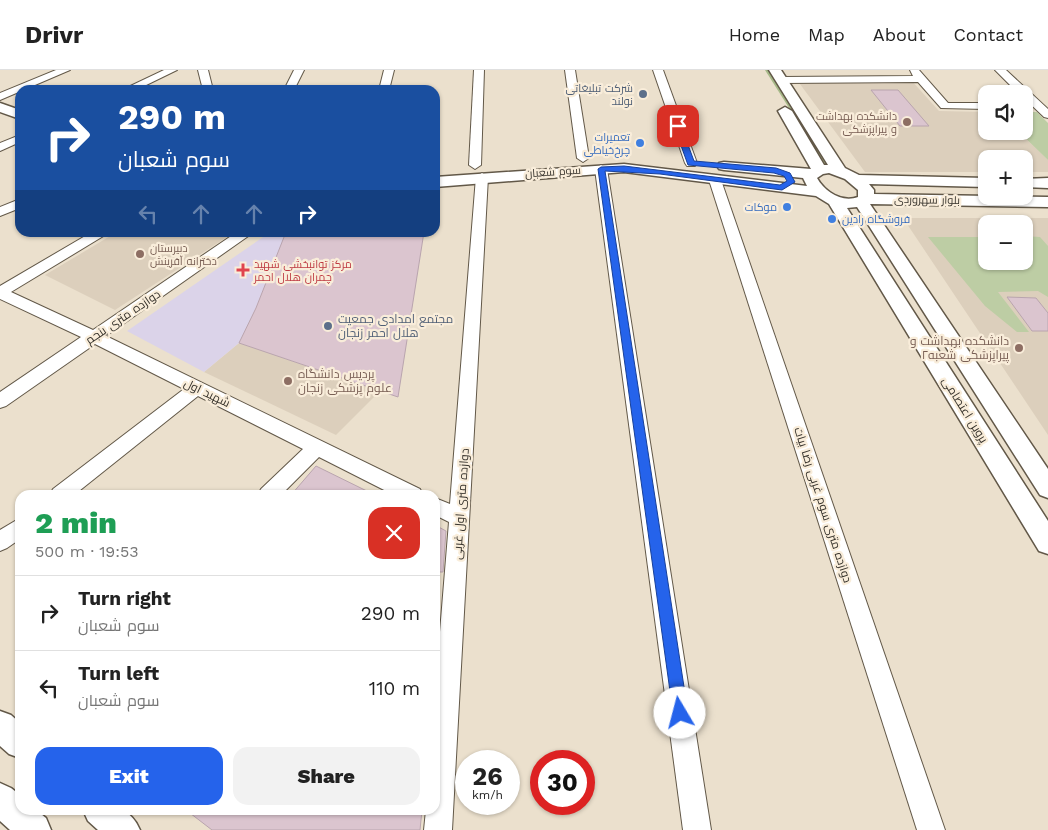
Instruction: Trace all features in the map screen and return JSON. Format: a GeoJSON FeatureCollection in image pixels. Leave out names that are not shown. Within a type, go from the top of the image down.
{"type":"FeatureCollection","features":[{"type":"Feature","properties":{"kind":"main road"},"geometry":{"type":"LineString","coordinates":[[774,76],[775,95],[816,172]]}},
{"type":"Feature","properties":{"kind":"main road"},"geometry":{"type":"LineString","coordinates":[[774,76],[839,170],[856,179],[866,190],[864,200],[1048,488]]}},
{"type":"Feature","properties":{"kind":"main road"},"geometry":{"type":"LineString","coordinates":[[0,107],[15,113]]}},
{"type":"Feature","properties":{"kind":"main road","name":"سوم شعبان"},"geometry":{"type":"LineString","coordinates":[[440,181],[479,171],[584,158],[623,157],[816,172],[839,170]]}},
{"type":"Feature","properties":{"kind":"main road","name":"سوم شعبان"},"geometry":{"type":"LineString","coordinates":[[440,169],[479,171],[624,168],[782,188],[827,196]]}},
{"type":"Feature","properties":{"kind":"main road"},"geometry":{"type":"LineString","coordinates":[[776,170],[791,179],[791,182],[782,188]]}},
{"type":"Feature","properties":{"kind":"main road","name":"پروین اعتصامی"},"geometry":{"type":"LineString","coordinates":[[816,172],[810,178],[813,186],[827,196],[1048,543]]}},
{"type":"Feature","properties":{"kind":"main road","name":"بلوار سهروردی"},"geometry":{"type":"LineString","coordinates":[[856,179],[978,182]]}},
{"type":"Feature","properties":{"kind":"main road"},"geometry":{"type":"LineString","coordinates":[[914,180],[904,185],[904,188],[913,197],[924,200]]}},
{"type":"Feature","properties":{"kind":"main road"},"geometry":{"type":"LineString","coordinates":[[1033,182],[1048,183]]}},
{"type":"Feature","properties":{"kind":"main road","name":"بلوار سهروردی"},"geometry":{"type":"LineString","coordinates":[[827,196],[853,204],[864,200],[1048,202]]}},
{"type":"Feature","properties":{"kind":"main road"},"geometry":{"type":"LineString","coordinates":[[0,726],[15,738]]}},
{"type":"Feature","properties":{"kind":"main road"},"geometry":{"type":"LineString","coordinates":[[0,799],[22,827]]}},
{"type":"Feature","properties":{"kind":"main road"},"geometry":{"type":"LineString","coordinates":[[106,815],[123,830]]}},
{"type":"Feature","properties":{"kind":"street"},"geometry":{"type":"LineString","coordinates":[[29,85],[65,70]]}},
{"type":"Feature","properties":{"kind":"street"},"geometry":{"type":"LineString","coordinates":[[138,85],[172,70]]}},
{"type":"Feature","properties":{"kind":"street"},"geometry":{"type":"LineString","coordinates":[[203,70],[207,85]]}},
{"type":"Feature","properties":{"kind":"street"},"geometry":{"type":"LineString","coordinates":[[292,85],[299,70]]}},
{"type":"Feature","properties":{"kind":"street"},"geometry":{"type":"LineString","coordinates":[[385,85],[389,70]]}},
{"type":"Feature","properties":{"kind":"street","name":"دوازده متری اول غربی"},"geometry":{"type":"LineString","coordinates":[[440,802],[460,518],[479,171],[480,70]]}},
{"type":"Feature","properties":{"kind":"street"},"geometry":{"type":"LineString","coordinates":[[570,70],[584,158]]}},
{"type":"Feature","properties":{"kind":"street"},"geometry":{"type":"LineString","coordinates":[[658,70],[691,163]]}},
{"type":"Feature","properties":{"kind":"street"},"geometry":{"type":"LineString","coordinates":[[827,70],[833,80]]}},
{"type":"Feature","properties":{"kind":"street"},"geometry":{"type":"LineString","coordinates":[[913,70],[945,106],[978,106]]}},
{"type":"Feature","properties":{"kind":"street"},"geometry":{"type":"LineString","coordinates":[[1000,70],[1045,110]]}},
{"type":"Feature","properties":{"kind":"street"},"geometry":{"type":"LineString","coordinates":[[774,76],[833,80],[921,79]]}},
{"type":"Feature","properties":{"kind":"street"},"geometry":{"type":"LineString","coordinates":[[0,97],[15,91]]}},
{"type":"Feature","properties":{"kind":"street"},"geometry":{"type":"LineString","coordinates":[[0,148],[15,140]]}},
{"type":"Feature","properties":{"kind":"street"},"geometry":{"type":"LineString","coordinates":[[601,169],[697,830]]}},
{"type":"Feature","properties":{"kind":"street","name":"دوازده متری سوم غربی رضا بیات"},"geometry":{"type":"LineString","coordinates":[[715,180],[931,830]]}},
{"type":"Feature","properties":{"kind":"street"},"geometry":{"type":"LineString","coordinates":[[0,212],[15,204]]}},
{"type":"Feature","properties":{"kind":"street"},"geometry":{"type":"LineString","coordinates":[[0,292],[94,237]]}},
{"type":"Feature","properties":{"kind":"street","name":"دوازده متری پنجم"},"geometry":{"type":"LineString","coordinates":[[0,401],[240,237]]}},
{"type":"Feature","properties":{"kind":"street","name":"شهید اول"},"geometry":{"type":"LineString","coordinates":[[0,292],[403,490]]}},
{"type":"Feature","properties":{"kind":"street"},"geometry":{"type":"LineString","coordinates":[[66,490],[197,388]]}},
{"type":"Feature","properties":{"kind":"street"},"geometry":{"type":"LineString","coordinates":[[273,490],[317,447]]}},
{"type":"Feature","properties":{"kind":"street"},"geometry":{"type":"LineString","coordinates":[[440,508],[460,518]]}},
{"type":"Feature","properties":{"kind":"street"},"geometry":{"type":"LineString","coordinates":[[0,542],[15,530]]}},
{"type":"Feature","properties":{"kind":"street","name":"دوازده متری اول غربی"},"geometry":{"type":"LineString","coordinates":[[438,830],[439,815]]}},
{"type":"Feature","properties":{"kind":"shaded area","name":"دانشکده بهداشت و پیراپزشکی"},"geometry":{"type":"Polygon","coordinates":[[[910,79],[939,111],[978,112],[978,140],[1027,140],[1048,160],[1048,172],[1033,172],[1033,150],[978,150],[978,172],[865,172],[797,80],[910,79]]]}},
{"type":"Feature","properties":{"kind":"shaded area","name":"دانشکده بهداشت و پیراپزشکى شعبه۲"},"geometry":{"type":"Polygon","coordinates":[[[903,218],[978,218],[978,270],[1033,270],[1033,218],[1048,218],[1048,435],[903,218]]]}},
{"type":"Feature","properties":{"kind":"shaded area","name":"دبیرستان دخترانه آفرینش"},"geometry":{"type":"Polygon","coordinates":[[[109,237],[227,237],[115,310],[45,275],[109,237]]]}},
{"type":"Feature","properties":{"kind":"shaded area","name":"مرکز توانبخشی شهید چمران هلال احمر"},"geometry":{"type":"Polygon","coordinates":[[[263,237],[284,237],[256,308],[239,343],[204,372],[127,331],[263,237]]]}},
{"type":"Feature","properties":{"kind":"shaded area","name":"پردیس دانشگاه علوم پزشکى زنجان"},"geometry":{"type":"Polygon","coordinates":[[[239,343],[380,391],[336,435],[204,372],[239,343]]]}},
{"type":"Feature","properties":{"kind":"green space"},"geometry":{"type":"Polygon","coordinates":[[[765,70],[771,70],[834,169],[827,168],[765,70]]]}},
{"type":"Feature","properties":{"kind":"green space"},"geometry":{"type":"Polygon","coordinates":[[[1033,112],[1037,112],[1048,123],[1048,160],[1027,140],[1033,140],[1033,112]]]}},
{"type":"Feature","properties":{"kind":"green space"},"geometry":{"type":"Polygon","coordinates":[[[928,237],[978,237],[978,270],[1033,270],[1033,237],[1040,237],[1048,246],[1048,297],[1038,291],[998,292],[1029,332],[1017,332],[985,306],[928,237]]]}},
{"type":"Feature","properties":{"kind":"building"},"geometry":{"type":"Polygon","coordinates":[[[871,90],[898,90],[929,126],[900,126],[871,90]]]}},
{"type":"Feature","properties":{"kind":"building","name":"مجتمع امدادی جمعیت هلال احمر زنجان"},"geometry":{"type":"Polygon","coordinates":[[[284,237],[423,237],[398,397],[239,343],[256,308],[284,237]]]}},
{"type":"Feature","properties":{"kind":"building"},"geometry":{"type":"Polygon","coordinates":[[[1007,297],[1036,298],[1048,313],[1048,331],[1032,331],[1007,297]]]}},
{"type":"Feature","properties":{"kind":"building"},"geometry":{"type":"Polygon","coordinates":[[[316,466],[365,490],[295,490],[316,466]]]}},
{"type":"Feature","properties":{"kind":"building"},"geometry":{"type":"Polygon","coordinates":[[[440,528],[446,531],[443,572],[440,572],[440,528]]]}},
{"type":"Feature","properties":{"kind":"building"},"geometry":{"type":"Polygon","coordinates":[[[192,815],[422,815],[420,830],[212,830],[192,815]]]}},
{"type":"Feature","properties":{"kind":"place","name":"شرکت تبلیغاتی نولند"},"geometry":{"type":"Point","coordinates":[643,94]}},
{"type":"Feature","properties":{"kind":"place","name":"دانشکده بهداشت و پیراپزشکی"},"geometry":{"type":"Point","coordinates":[907,122]}},
{"type":"Feature","properties":{"kind":"place","name":"تعمیرات چرخ‌خیاطی"},"geometry":{"type":"Point","coordinates":[640,143]}},
{"type":"Feature","properties":{"kind":"place","name":"موکات"},"geometry":{"type":"Point","coordinates":[787,207]}},
{"type":"Feature","properties":{"kind":"place","name":"فروشگاه رادین"},"geometry":{"type":"Point","coordinates":[832,219]}},
{"type":"Feature","properties":{"kind":"place","name":"دبیرستان دخترانه آفرینش"},"geometry":{"type":"Point","coordinates":[140,254]}},
{"type":"Feature","properties":{"kind":"place","name":"مرکز توانبخشی شهید چمران هلال احمر"},"geometry":{"type":"Point","coordinates":[243,270]}},
{"type":"Feature","properties":{"kind":"place","name":"مجتمع امدادی جمعیت هلال احمر زنجان"},"geometry":{"type":"Point","coordinates":[328,326]}},
{"type":"Feature","properties":{"kind":"place","name":"دانشکده بهداشت و پیراپزشکى شعبه۲"},"geometry":{"type":"Point","coordinates":[1019,348]}},
{"type":"Feature","properties":{"kind":"place","name":"پردیس دانشگاه علوم پزشکى زنجان"},"geometry":{"type":"Point","coordinates":[288,381]}},
{"type":"Feature","properties":{"kind":"route"},"geometry":{"type":"LineString","coordinates":[[678,126],[691,163],[776,170],[791,179],[787,186],[782,188],[624,168],[601,169],[680,713]]}}]}
